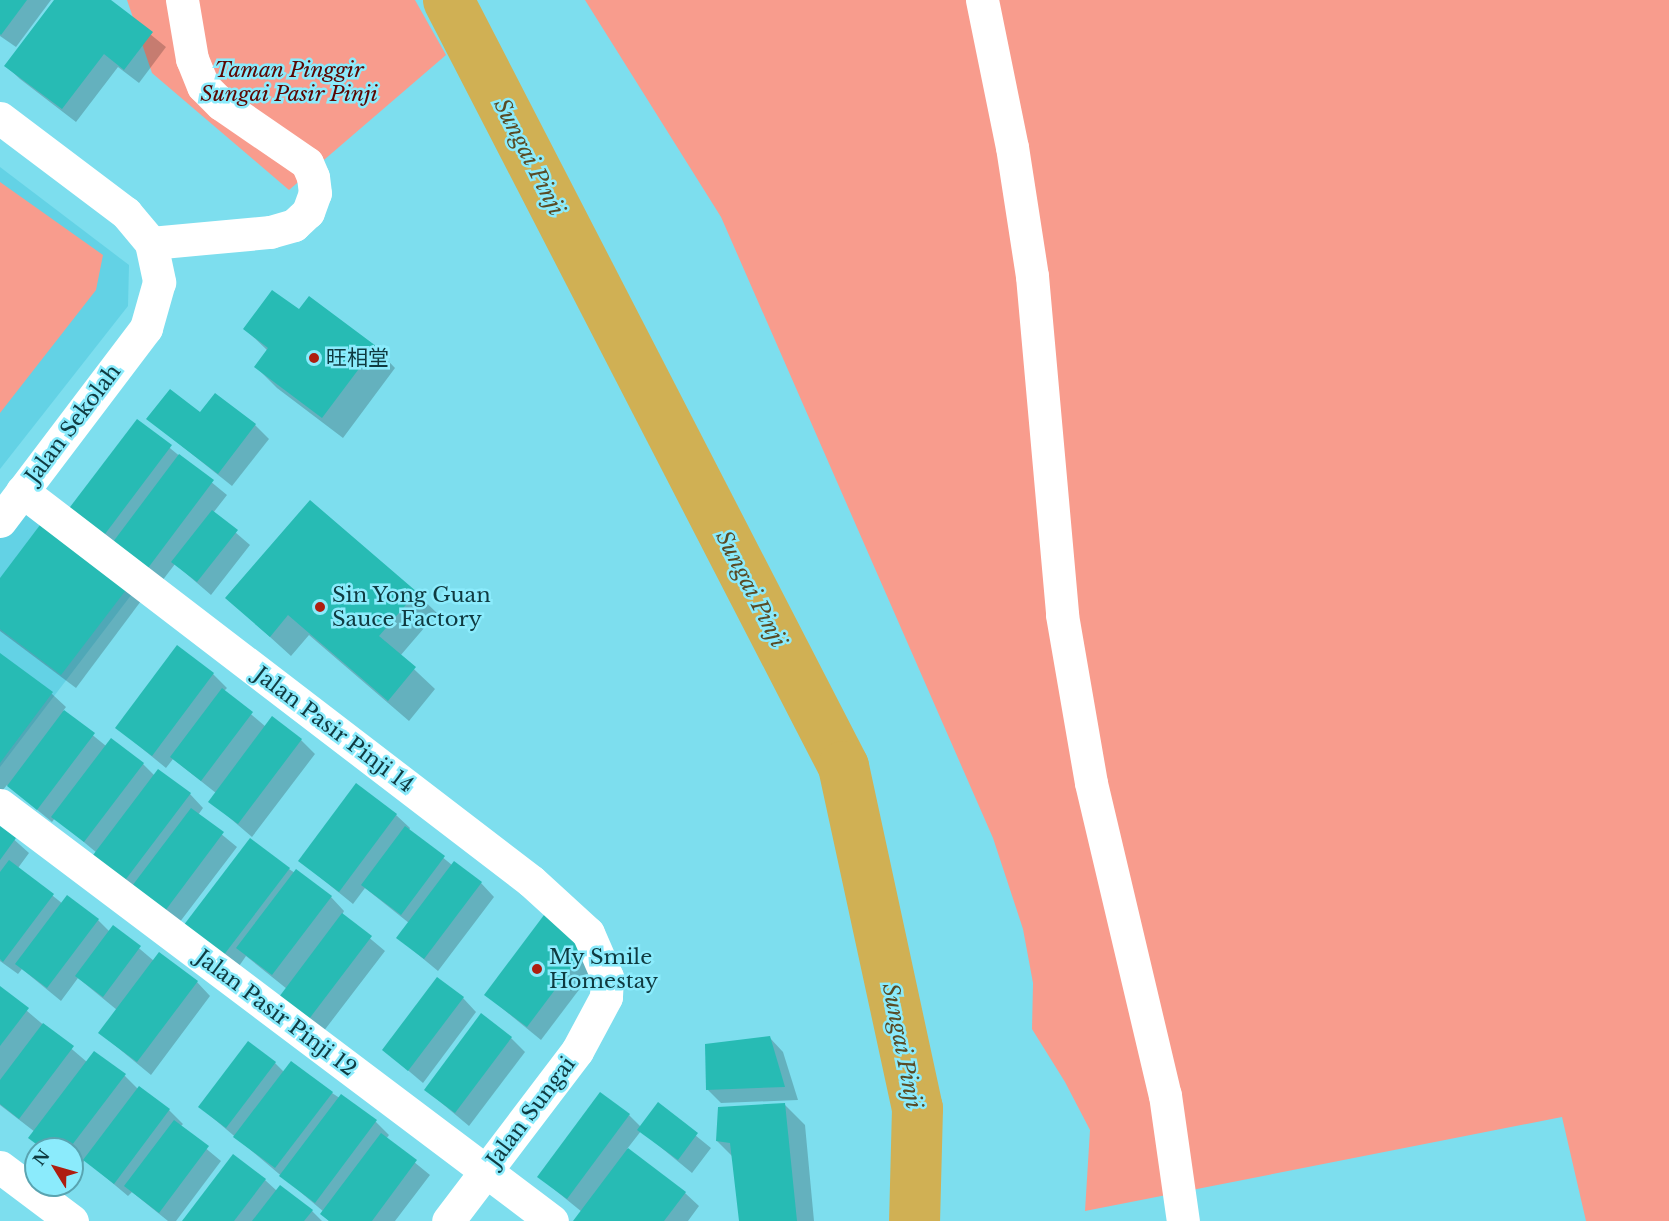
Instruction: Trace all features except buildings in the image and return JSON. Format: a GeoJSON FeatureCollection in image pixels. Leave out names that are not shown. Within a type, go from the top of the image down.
{"type":"FeatureCollection","features":[{"type":"Feature","properties":{"kind":"street"},"geometry":{"type":"LineString","coordinates":[[0,118],[126,213],[151,243],[270,232],[294,225],[308,212],[315,193],[314,177],[307,163],[220,104],[203,86],[192,59],[182,0]]}},
{"type":"Feature","properties":{"kind":"street"},"geometry":{"type":"LineString","coordinates":[[982,0],[1012,147],[1032,276],[1062,615],[1091,783],[1165,1095],[1183,1221]]}},
{"type":"Feature","properties":{"kind":"street","name":"Jalan Sekolah"},"geometry":{"type":"LineString","coordinates":[[0,521],[146,328],[159,282],[151,243]]}},
{"type":"Feature","properties":{"kind":"street","name":"Jalan Pasir Pinji 14"},"geometry":{"type":"LineString","coordinates":[[22,491],[531,881],[588,933],[607,976],[606,997]]}},
{"type":"Feature","properties":{"kind":"street","name":"Jalan Pasir Pinji 12"},"geometry":{"type":"LineString","coordinates":[[0,805],[552,1221]]}},
{"type":"Feature","properties":{"kind":"street","name":"Jalan Sungai"},"geometry":{"type":"LineString","coordinates":[[447,1221],[577,1051],[606,997]]}},
{"type":"Feature","properties":{"kind":"street"},"geometry":{"type":"LineString","coordinates":[[0,1167],[72,1221]]}},
{"type":"Feature","properties":{"kind":"shaded area"},"geometry":{"type":"Polygon","coordinates":[[[0,167],[129,265],[128,306],[0,469],[0,167]]]}},
{"type":"Feature","properties":{"kind":"shaded area"},"geometry":{"type":"Polygon","coordinates":[[[21,501],[138,586],[0,767],[0,528],[21,501]]]}},
{"type":"Feature","properties":{"kind":"green space","name":"Taman Pinggir Sungai Pasir Pinji"},"geometry":{"type":"Polygon","coordinates":[[[127,0],[415,0],[446,55],[289,190],[152,73],[127,0]]]}},
{"type":"Feature","properties":{"kind":"green space"},"geometry":{"type":"Polygon","coordinates":[[[585,0],[1669,0],[1669,1221],[1586,1221],[1562,1117],[1085,1211],[1090,1130],[1065,1082],[1032,1029],[1033,983],[1023,929],[993,838],[721,217],[585,0]]]}},
{"type":"Feature","properties":{"kind":"green space"},"geometry":{"type":"Polygon","coordinates":[[[0,182],[103,255],[96,290],[0,413],[0,182]]]}},
{"type":"Feature","properties":{"kind":"waterway","name":"Sungai Pinji"},"geometry":{"type":"LineString","coordinates":[[448,0],[843,766],[917,1108],[914,1221]]}},
{"type":"Feature","properties":{"kind":"place","name":"旺相堂"},"geometry":{"type":"Point","coordinates":[314,358]}},
{"type":"Feature","properties":{"kind":"place","name":"Sin Yong Guan Sauce Factory"},"geometry":{"type":"Point","coordinates":[320,607]}},
{"type":"Feature","properties":{"kind":"place","name":"My Smile Homestay"},"geometry":{"type":"Point","coordinates":[537,969]}}]}
